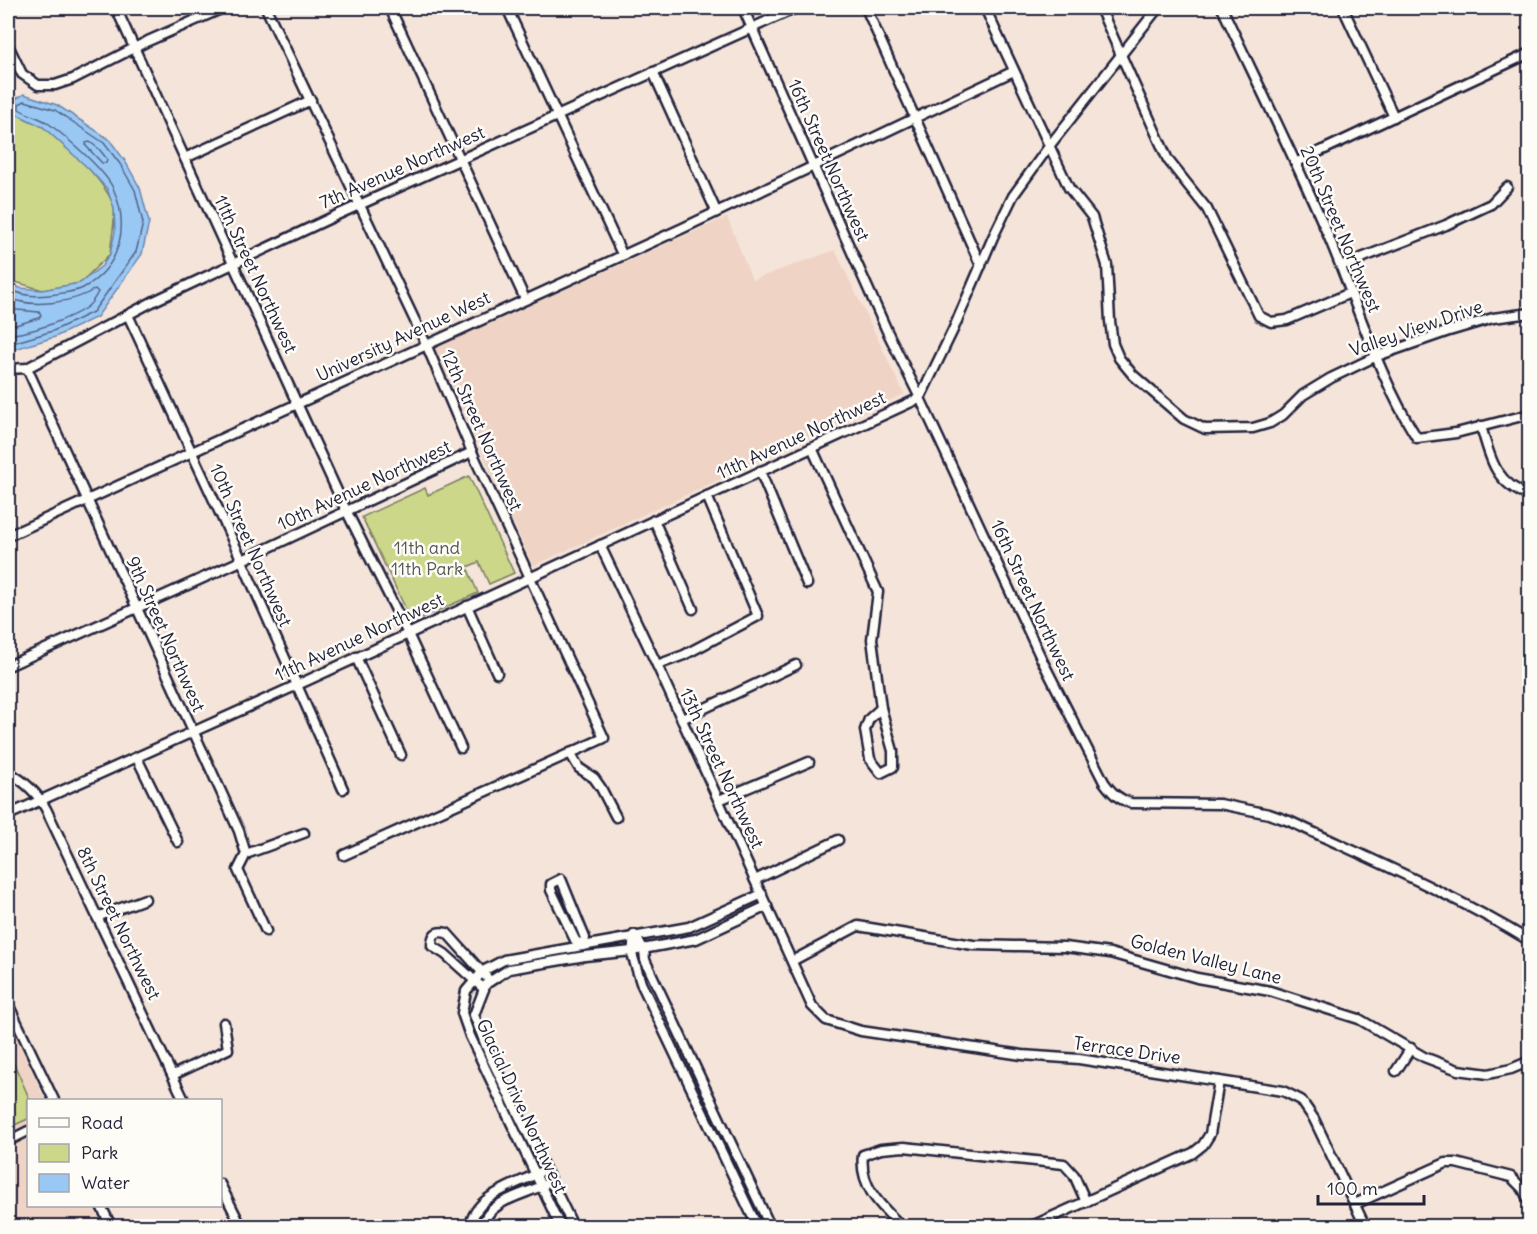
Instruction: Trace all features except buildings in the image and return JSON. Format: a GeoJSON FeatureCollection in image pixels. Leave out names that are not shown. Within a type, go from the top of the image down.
{"type":"FeatureCollection","features":[{"type":"Feature","properties":{"kind":"street","name":"11th Street Northwest"},"geometry":{"type":"LineString","coordinates":[[116,8],[297,402],[461,748]]}},
{"type":"Feature","properties":{"kind":"street"},"geometry":{"type":"LineString","coordinates":[[8,45],[22,74],[38,85],[55,85],[73,79],[223,8]]}},
{"type":"Feature","properties":{"kind":"street","name":"12th Street Northwest"},"geometry":{"type":"LineString","coordinates":[[266,8],[426,344],[472,452],[604,738],[570,753]]}},
{"type":"Feature","properties":{"kind":"street"},"geometry":{"type":"LineString","coordinates":[[390,8],[525,299]]}},
{"type":"Feature","properties":{"kind":"street"},"geometry":{"type":"LineString","coordinates":[[507,8],[622,254]]}},
{"type":"Feature","properties":{"kind":"street","name":"16th Street Northwest"},"geometry":{"type":"LineString","coordinates":[[743,8],[887,332],[1042,660],[1104,782],[1119,800],[1131,803],[1220,804],[1269,814],[1289,821],[1436,890],[1530,941]]}},
{"type":"Feature","properties":{"kind":"street","name":"7th Avenue Northwest"},"geometry":{"type":"LineString","coordinates":[[27,368],[154,301],[360,204],[796,8]]}},
{"type":"Feature","properties":{"kind":"street"},"geometry":{"type":"LineString","coordinates":[[866,8],[981,266]]}},
{"type":"Feature","properties":{"kind":"street","name":"Valley View Drive"},"geometry":{"type":"LineString","coordinates":[[985,8],[1069,188],[1092,217],[1107,265],[1110,321],[1113,344],[1119,358],[1133,375],[1184,419],[1206,429],[1253,428],[1270,423],[1283,415],[1303,395],[1377,356],[1493,318],[1530,313]]}},
{"type":"Feature","properties":{"kind":"street"},"geometry":{"type":"LineString","coordinates":[[1100,8],[1168,160],[1207,209],[1259,316],[1271,322],[1287,320],[1350,293]]}},
{"type":"Feature","properties":{"kind":"street"},"geometry":{"type":"LineString","coordinates":[[920,398],[1013,196],[1050,145],[1158,8]]}},
{"type":"Feature","properties":{"kind":"street","name":"20th Street Northwest"},"geometry":{"type":"LineString","coordinates":[[1222,8],[1325,226],[1350,293],[1403,416],[1417,438],[1456,433],[1480,426]]}},
{"type":"Feature","properties":{"kind":"street"},"geometry":{"type":"LineString","coordinates":[[1343,8],[1394,117]]}},
{"type":"Feature","properties":{"kind":"street"},"geometry":{"type":"LineString","coordinates":[[1295,163],[1530,53]]}},
{"type":"Feature","properties":{"kind":"street","name":"University Avenue West"},"geometry":{"type":"LineString","coordinates":[[8,536],[297,402],[683,228],[1014,71]]}},
{"type":"Feature","properties":{"kind":"street"},"geometry":{"type":"LineString","coordinates":[[653,72],[716,211]]}},
{"type":"Feature","properties":{"kind":"street"},"geometry":{"type":"LineString","coordinates":[[185,158],[311,100]]}},
{"type":"Feature","properties":{"kind":"street"},"geometry":{"type":"LineString","coordinates":[[1341,266],[1446,225],[1491,204],[1507,187]]}},
{"type":"Feature","properties":{"kind":"street","name":"10th Street Northwest"},"geometry":{"type":"LineString","coordinates":[[128,315],[343,789]]}},
{"type":"Feature","properties":{"kind":"street"},"geometry":{"type":"LineString","coordinates":[[8,369],[27,368]]}},
{"type":"Feature","properties":{"kind":"street","name":"9th Street Northwest"},"geometry":{"type":"LineString","coordinates":[[27,368],[239,831],[246,854],[238,870],[266,931]]}},
{"type":"Feature","properties":{"kind":"street","name":"11th Avenue Northwest"},"geometry":{"type":"LineString","coordinates":[[8,815],[137,758],[920,398]]}},
{"type":"Feature","properties":{"kind":"street"},"geometry":{"type":"LineString","coordinates":[[1530,414],[1480,426],[1492,466],[1506,482],[1522,494],[1530,496]]}},
{"type":"Feature","properties":{"kind":"street"},"geometry":{"type":"LineString","coordinates":[[812,448],[878,592],[872,639],[881,708],[893,751],[893,767],[881,773],[870,759],[865,730],[869,719],[881,708]]}},
{"type":"Feature","properties":{"kind":"street","name":"10th Avenue Northwest"},"geometry":{"type":"LineString","coordinates":[[8,666],[241,561],[472,452]]}},
{"type":"Feature","properties":{"kind":"street"},"geometry":{"type":"LineString","coordinates":[[760,471],[807,584]]}},
{"type":"Feature","properties":{"kind":"street"},"geometry":{"type":"LineString","coordinates":[[657,665],[684,656],[758,616],[707,496]]}},
{"type":"Feature","properties":{"kind":"street"},"geometry":{"type":"LineString","coordinates":[[654,520],[693,609]]}},
{"type":"Feature","properties":{"kind":"street","name":"13th Street Northwest"},"geometry":{"type":"LineString","coordinates":[[600,546],[682,719],[812,1006]]}},
{"type":"Feature","properties":{"kind":"street"},"geometry":{"type":"LineString","coordinates":[[467,606],[497,673]]}},
{"type":"Feature","properties":{"kind":"street"},"geometry":{"type":"LineString","coordinates":[[356,657],[401,755]]}},
{"type":"Feature","properties":{"kind":"street"},"geometry":{"type":"LineString","coordinates":[[682,719],[796,665]]}},
{"type":"Feature","properties":{"kind":"street"},"geometry":{"type":"LineString","coordinates":[[344,855],[570,753],[579,768],[594,778],[616,817]]}},
{"type":"Feature","properties":{"kind":"street"},"geometry":{"type":"LineString","coordinates":[[137,758],[178,842]]}},
{"type":"Feature","properties":{"kind":"street"},"geometry":{"type":"LineString","coordinates":[[719,800],[809,762]]}},
{"type":"Feature","properties":{"kind":"street","name":"8th Street Northwest"},"geometry":{"type":"LineString","coordinates":[[8,772],[22,780],[41,799],[183,1099]]}},
{"type":"Feature","properties":{"kind":"street"},"geometry":{"type":"LineString","coordinates":[[246,854],[304,833]]}},
{"type":"Feature","properties":{"kind":"street"},"geometry":{"type":"LineString","coordinates":[[755,880],[838,840]]}},
{"type":"Feature","properties":{"kind":"street"},"geometry":{"type":"LineString","coordinates":[[582,946],[585,938],[561,879],[556,880],[550,885],[551,890],[574,940],[582,946],[585,956]]}},
{"type":"Feature","properties":{"kind":"street","name":"Glacial Drive Northwest"},"geometry":{"type":"LineString","coordinates":[[560,1227],[470,1036],[462,1013],[466,991],[483,971],[504,960],[689,927],[762,894]]}},
{"type":"Feature","properties":{"kind":"street"},"geometry":{"type":"LineString","coordinates":[[97,918],[145,899]]}},
{"type":"Feature","properties":{"kind":"street"},"geometry":{"type":"LineString","coordinates":[[573,1227],[490,1056],[474,1015],[484,989],[490,981],[509,969],[696,939],[767,906]]}},
{"type":"Feature","properties":{"kind":"street","name":"Golden Valley Lane"},"geometry":{"type":"LineString","coordinates":[[792,961],[858,926],[972,945],[1065,947],[1110,953],[1197,978],[1270,991],[1359,1019],[1424,1057],[1458,1071],[1488,1074],[1512,1069],[1530,1061]]}},
{"type":"Feature","properties":{"kind":"street"},"geometry":{"type":"LineString","coordinates":[[484,989],[445,954],[432,946],[432,937],[435,933],[439,931],[447,933],[490,981]]}},
{"type":"Feature","properties":{"kind":"street"},"geometry":{"type":"LineString","coordinates":[[634,936],[644,949],[645,960],[770,1227]]}},
{"type":"Feature","properties":{"kind":"street"},"geometry":{"type":"LineString","coordinates":[[634,936],[632,951],[641,983],[757,1227]]}},
{"type":"Feature","properties":{"kind":"street"},"geometry":{"type":"LineString","coordinates":[[8,1004],[53,1099]]}},
{"type":"Feature","properties":{"kind":"street","name":"Terrace Drive"},"geometry":{"type":"LineString","coordinates":[[812,1006],[826,1020],[861,1031],[1022,1055],[1079,1059],[1283,1091],[1301,1100],[1314,1119],[1365,1227]]}},
{"type":"Feature","properties":{"kind":"street"},"geometry":{"type":"LineString","coordinates":[[173,1075],[228,1048],[224,1023]]}},
{"type":"Feature","properties":{"kind":"street"},"geometry":{"type":"LineString","coordinates":[[1396,1071],[1411,1048]]}},
{"type":"Feature","properties":{"kind":"street"},"geometry":{"type":"LineString","coordinates":[[1032,1227],[1193,1154],[1210,1134],[1219,1081]]}},
{"type":"Feature","properties":{"kind":"street"},"geometry":{"type":"LineString","coordinates":[[8,1141],[27,1132]]}},
{"type":"Feature","properties":{"kind":"street"},"geometry":{"type":"LineString","coordinates":[[901,1227],[873,1196],[861,1168],[863,1155],[881,1149],[904,1147],[1064,1164],[1074,1175],[1086,1202]]}},
{"type":"Feature","properties":{"kind":"street"},"geometry":{"type":"LineString","coordinates":[[1355,1204],[1446,1163],[1456,1163],[1511,1177],[1523,1189],[1530,1203]]}},
{"type":"Feature","properties":{"kind":"street"},"geometry":{"type":"LineString","coordinates":[[470,1227],[471,1220],[481,1204],[494,1194],[546,1169]]}},
{"type":"Feature","properties":{"kind":"street"},"geometry":{"type":"LineString","coordinates":[[482,1227],[488,1213],[499,1204],[551,1181]]}},
{"type":"Feature","properties":{"kind":"street"},"geometry":{"type":"LineString","coordinates":[[222,1188],[241,1227]]}},
{"type":"Feature","properties":{"kind":"street"},"geometry":{"type":"LineString","coordinates":[[101,1207],[111,1227]]}},
{"type":"Feature","properties":{"kind":"shaded area"},"geometry":{"type":"Polygon","coordinates":[[[727,217],[752,280],[835,250],[904,394],[533,566],[435,348],[727,217]]]}},
{"type":"Feature","properties":{"kind":"shaded area"},"geometry":{"type":"Polygon","coordinates":[[[8,1019],[45,1099],[27,1099],[27,1207],[93,1207],[102,1226],[8,1226],[8,1019]]]}},
{"type":"Feature","properties":{"kind":"green space"},"geometry":{"type":"Polygon","coordinates":[[[8,106],[20,116],[43,127],[62,142],[94,175],[110,197],[114,207],[114,223],[110,254],[80,283],[43,290],[8,280],[8,106]]]}},
{"type":"Feature","properties":{"kind":"green space","name":"11th and 11th Park"},"geometry":{"type":"Polygon","coordinates":[[[469,476],[514,573],[489,584],[479,562],[467,567],[478,593],[412,622],[362,517],[425,488],[428,495],[469,476]]]}},
{"type":"Feature","properties":{"kind":"green space"},"geometry":{"type":"Polygon","coordinates":[[[8,1050],[30,1099],[27,1099],[27,1119],[8,1128],[8,1050]]]}},
{"type":"Feature","properties":{"kind":"water"},"geometry":{"type":"Polygon","coordinates":[[[24,94],[57,105],[109,139],[140,188],[149,222],[142,254],[97,317],[55,337],[15,349],[8,346],[8,281],[20,288],[42,290],[80,283],[102,266],[110,254],[115,232],[114,208],[107,189],[89,169],[43,127],[12,112],[12,101],[24,94]]]}}]}
